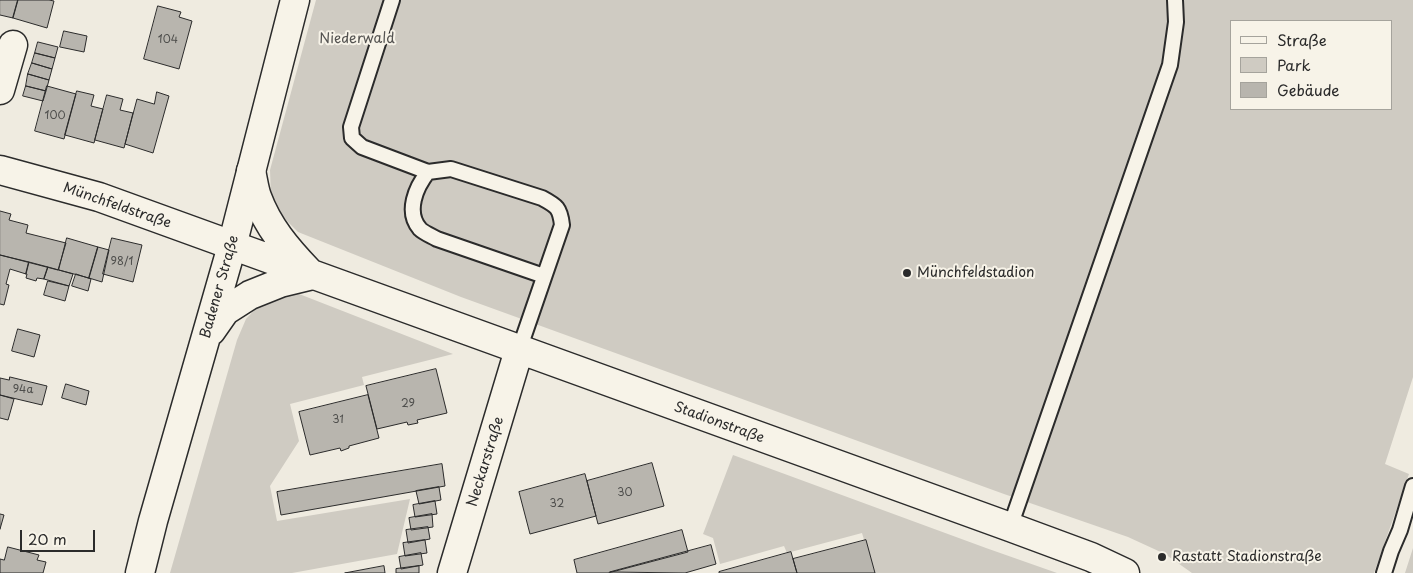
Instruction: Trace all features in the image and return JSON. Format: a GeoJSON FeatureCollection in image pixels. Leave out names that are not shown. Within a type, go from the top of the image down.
{"type":"FeatureCollection","features":[{"type":"Feature","properties":{"kind":"street","name":"Badener Straße"},"geometry":{"type":"LineString","coordinates":[[140,573],[153,521],[232,246],[295,0]]}},
{"type":"Feature","properties":{"kind":"street"},"geometry":{"type":"LineString","coordinates":[[0,90],[13,45]]}},
{"type":"Feature","properties":{"kind":"street","name":"Münchfeldstraße"},"geometry":{"type":"LineString","coordinates":[[0,170],[99,198],[232,246]]}},
{"type":"Feature","properties":{"kind":"street","name":"Stadionstraße"},"geometry":{"type":"LineString","coordinates":[[251,170],[257,197],[269,222],[286,248],[313,275]]}},
{"type":"Feature","properties":{"kind":"street","name":"Stadionstraße"},"geometry":{"type":"LineString","coordinates":[[232,246],[1010,527],[1091,557],[1125,573]]}},
{"type":"Feature","properties":{"kind":"street"},"geometry":{"type":"LineString","coordinates":[[205,338],[225,311],[250,295],[280,283],[313,275]]}},
{"type":"Feature","properties":{"kind":"street","name":"Neckarstraße"},"geometry":{"type":"LineString","coordinates":[[455,572],[519,350]]}},
{"type":"Feature","properties":{"kind":"lane"},"geometry":{"type":"LineString","coordinates":[[392,0],[351,127],[352,138],[362,147],[428,172],[451,169],[542,198],[555,205],[560,213],[562,225],[519,350]]}},
{"type":"Feature","properties":{"kind":"lane"},"geometry":{"type":"LineString","coordinates":[[1010,527],[1170,65],[1176,22],[1174,0]]}},
{"type":"Feature","properties":{"kind":"lane"},"geometry":{"type":"LineString","coordinates":[[428,172],[420,182],[412,206],[414,218],[421,230],[437,239],[544,276]]}},
{"type":"Feature","properties":{"kind":"lane"},"geometry":{"type":"LineString","coordinates":[[1384,573],[1400,530],[1413,486]]}},
{"type":"Feature","properties":{"kind":"green space","name":"Münchfeldstadion"},"geometry":{"type":"Polygon","coordinates":[[[316,0],[1413,0],[1413,377],[1385,464],[1409,474],[1374,573],[1192,573],[1165,554],[1128,537],[1004,494],[461,297],[298,232],[284,218],[271,197],[270,170],[316,0]]]}},
{"type":"Feature","properties":{"kind":"green space"},"geometry":{"type":"Polygon","coordinates":[[[294,292],[453,354],[362,377],[364,385],[290,404],[299,441],[270,486],[277,521],[410,499],[397,554],[292,573],[170,573],[237,340],[246,319],[260,304],[294,292]]]}},
{"type":"Feature","properties":{"kind":"green space"},"geometry":{"type":"Polygon","coordinates":[[[733,455],[1057,573],[874,573],[862,533],[787,553],[784,546],[720,564],[713,538],[703,534],[733,455]]]}},
{"type":"Feature","properties":{"kind":"green space"},"geometry":{"type":"Polygon","coordinates":[[[1413,548],[1413,573],[1405,573],[1413,548]]]}},
{"type":"Feature","properties":{"kind":"building"},"geometry":{"type":"Polygon","coordinates":[[[0,0],[18,0],[13,18],[0,15],[0,0]]]}},
{"type":"Feature","properties":{"kind":"building"},"geometry":{"type":"Polygon","coordinates":[[[18,0],[54,1],[47,28],[13,18],[18,0]]]}},
{"type":"Feature","properties":{"kind":"building"},"geometry":{"type":"Polygon","coordinates":[[[158,6],[181,12],[179,17],[192,21],[179,69],[144,59],[158,6]]]}},
{"type":"Feature","properties":{"kind":"building"},"geometry":{"type":"Polygon","coordinates":[[[64,31],[87,36],[84,52],[60,47],[64,31]]]}},
{"type":"Feature","properties":{"kind":"building"},"geometry":{"type":"Polygon","coordinates":[[[38,42],[58,47],[55,58],[35,53],[38,42]]]}},
{"type":"Feature","properties":{"kind":"building"},"geometry":{"type":"Polygon","coordinates":[[[35,53],[55,58],[52,69],[32,63],[35,53]]]}},
{"type":"Feature","properties":{"kind":"building"},"geometry":{"type":"Polygon","coordinates":[[[32,63],[52,69],[49,80],[28,74],[32,63]]]}},
{"type":"Feature","properties":{"kind":"building"},"geometry":{"type":"Polygon","coordinates":[[[28,74],[49,80],[46,91],[26,86],[28,74]]]}},
{"type":"Feature","properties":{"kind":"building"},"geometry":{"type":"Polygon","coordinates":[[[26,86],[46,91],[43,101],[23,96],[26,86]]]}},
{"type":"Feature","properties":{"kind":"building"},"geometry":{"type":"Polygon","coordinates":[[[47,86],[76,94],[64,139],[35,131],[47,86]]]}},
{"type":"Feature","properties":{"kind":"building"},"geometry":{"type":"Polygon","coordinates":[[[77,91],[94,95],[91,106],[103,109],[94,143],[65,135],[77,91]]]}},
{"type":"Feature","properties":{"kind":"building"},"geometry":{"type":"Polygon","coordinates":[[[157,92],[169,96],[153,153],[125,144],[137,99],[154,104],[157,92]]]}},
{"type":"Feature","properties":{"kind":"building"},"geometry":{"type":"Polygon","coordinates":[[[107,95],[123,99],[120,110],[133,113],[124,148],[95,140],[107,95]]]}},
{"type":"Feature","properties":{"kind":"building"},"geometry":{"type":"Polygon","coordinates":[[[0,211],[11,214],[9,220],[28,225],[26,233],[66,243],[58,270],[0,255],[0,211]]]}},
{"type":"Feature","properties":{"kind":"building"},"geometry":{"type":"Polygon","coordinates":[[[67,238],[98,247],[89,278],[59,270],[67,238]]]}},
{"type":"Feature","properties":{"kind":"building"},"geometry":{"type":"Polygon","coordinates":[[[112,238],[142,245],[133,282],[103,274],[112,238]]]}},
{"type":"Feature","properties":{"kind":"building"},"geometry":{"type":"Polygon","coordinates":[[[98,247],[109,250],[102,282],[89,278],[98,247]]]}},
{"type":"Feature","properties":{"kind":"building"},"geometry":{"type":"Polygon","coordinates":[[[0,255],[29,262],[26,274],[10,269],[6,284],[9,285],[4,305],[0,304],[0,255]]]}},
{"type":"Feature","properties":{"kind":"building"},"geometry":{"type":"Polygon","coordinates":[[[29,262],[48,267],[44,279],[37,278],[36,281],[26,278],[29,262]]]}},
{"type":"Feature","properties":{"kind":"building"},"geometry":{"type":"Polygon","coordinates":[[[48,267],[73,274],[69,286],[44,279],[48,267]]]}},
{"type":"Feature","properties":{"kind":"building"},"geometry":{"type":"Polygon","coordinates":[[[76,274],[91,279],[88,291],[72,286],[76,274]]]}},
{"type":"Feature","properties":{"kind":"building"},"geometry":{"type":"Polygon","coordinates":[[[48,281],[69,286],[65,301],[44,295],[48,281]]]}},
{"type":"Feature","properties":{"kind":"building"},"geometry":{"type":"Polygon","coordinates":[[[18,329],[40,335],[34,357],[12,351],[18,329]]]}},
{"type":"Feature","properties":{"kind":"building"},"geometry":{"type":"Polygon","coordinates":[[[436,369],[447,413],[417,420],[418,423],[408,425],[407,422],[377,429],[366,386],[436,369]]]}},
{"type":"Feature","properties":{"kind":"building"},"geometry":{"type":"Polygon","coordinates":[[[10,377],[47,386],[42,405],[0,395],[0,378],[9,380],[10,377]]]}},
{"type":"Feature","properties":{"kind":"building"},"geometry":{"type":"Polygon","coordinates":[[[66,384],[89,391],[86,405],[62,398],[66,384]]]}},
{"type":"Feature","properties":{"kind":"building"},"geometry":{"type":"Polygon","coordinates":[[[0,395],[14,399],[8,420],[0,418],[0,395]]]}},
{"type":"Feature","properties":{"kind":"building"},"geometry":{"type":"Polygon","coordinates":[[[368,395],[379,438],[349,446],[349,448],[341,451],[340,448],[310,455],[299,412],[368,395]]]}},
{"type":"Feature","properties":{"kind":"building"},"geometry":{"type":"Polygon","coordinates":[[[652,463],[664,506],[598,524],[587,481],[652,463]]]}},
{"type":"Feature","properties":{"kind":"building"},"geometry":{"type":"Polygon","coordinates":[[[442,464],[445,486],[281,515],[277,492],[442,464]]]}},
{"type":"Feature","properties":{"kind":"building"},"geometry":{"type":"Polygon","coordinates":[[[585,474],[596,516],[530,534],[519,492],[585,474]]]}},
{"type":"Feature","properties":{"kind":"building"},"geometry":{"type":"Polygon","coordinates":[[[439,487],[441,500],[419,504],[416,491],[439,487]]]}},
{"type":"Feature","properties":{"kind":"building"},"geometry":{"type":"Polygon","coordinates":[[[435,501],[437,514],[415,517],[413,505],[435,501]]]}},
{"type":"Feature","properties":{"kind":"building"},"geometry":{"type":"Polygon","coordinates":[[[0,514],[4,515],[0,529],[0,514]]]}},
{"type":"Feature","properties":{"kind":"building"},"geometry":{"type":"Polygon","coordinates":[[[432,514],[433,527],[411,530],[409,518],[432,514]]]}},
{"type":"Feature","properties":{"kind":"building"},"geometry":{"type":"Polygon","coordinates":[[[428,527],[430,539],[408,543],[406,530],[428,527]]]}},
{"type":"Feature","properties":{"kind":"building"},"geometry":{"type":"Polygon","coordinates":[[[682,530],[688,552],[608,573],[577,573],[574,560],[682,530]]]}},
{"type":"Feature","properties":{"kind":"building"},"geometry":{"type":"Polygon","coordinates":[[[425,540],[427,553],[405,556],[403,543],[425,540]]]}},
{"type":"Feature","properties":{"kind":"building"},"geometry":{"type":"Polygon","coordinates":[[[866,540],[875,573],[797,573],[793,559],[866,540]]]}},
{"type":"Feature","properties":{"kind":"building"},"geometry":{"type":"Polygon","coordinates":[[[711,545],[716,564],[685,573],[610,572],[711,545]]]}},
{"type":"Feature","properties":{"kind":"building"},"geometry":{"type":"Polygon","coordinates":[[[8,547],[39,555],[37,560],[46,562],[43,573],[0,573],[0,559],[4,560],[8,547]]]}},
{"type":"Feature","properties":{"kind":"building"},"geometry":{"type":"Polygon","coordinates":[[[791,552],[797,573],[719,573],[719,572],[791,552]]]}},
{"type":"Feature","properties":{"kind":"building"},"geometry":{"type":"Polygon","coordinates":[[[421,553],[423,565],[401,569],[399,557],[421,553]]]}},
{"type":"Feature","properties":{"kind":"building"},"geometry":{"type":"Polygon","coordinates":[[[384,566],[385,573],[345,573],[384,566]]]}},
{"type":"Feature","properties":{"kind":"building"},"geometry":{"type":"Polygon","coordinates":[[[419,566],[419,573],[396,573],[396,569],[419,566]]]}},
{"type":"Feature","properties":{"kind":"place","name":"Münchfeldstadion"},"geometry":{"type":"Point","coordinates":[907,273]}},
{"type":"Feature","properties":{"kind":"place","name":"Rastatt Stadionstraße"},"geometry":{"type":"Point","coordinates":[1162,557]}},
{"type":"Feature","properties":{"kind":"park label","name":"Niederwald"},"geometry":{"type":"Point","coordinates":[357,39]}}]}
